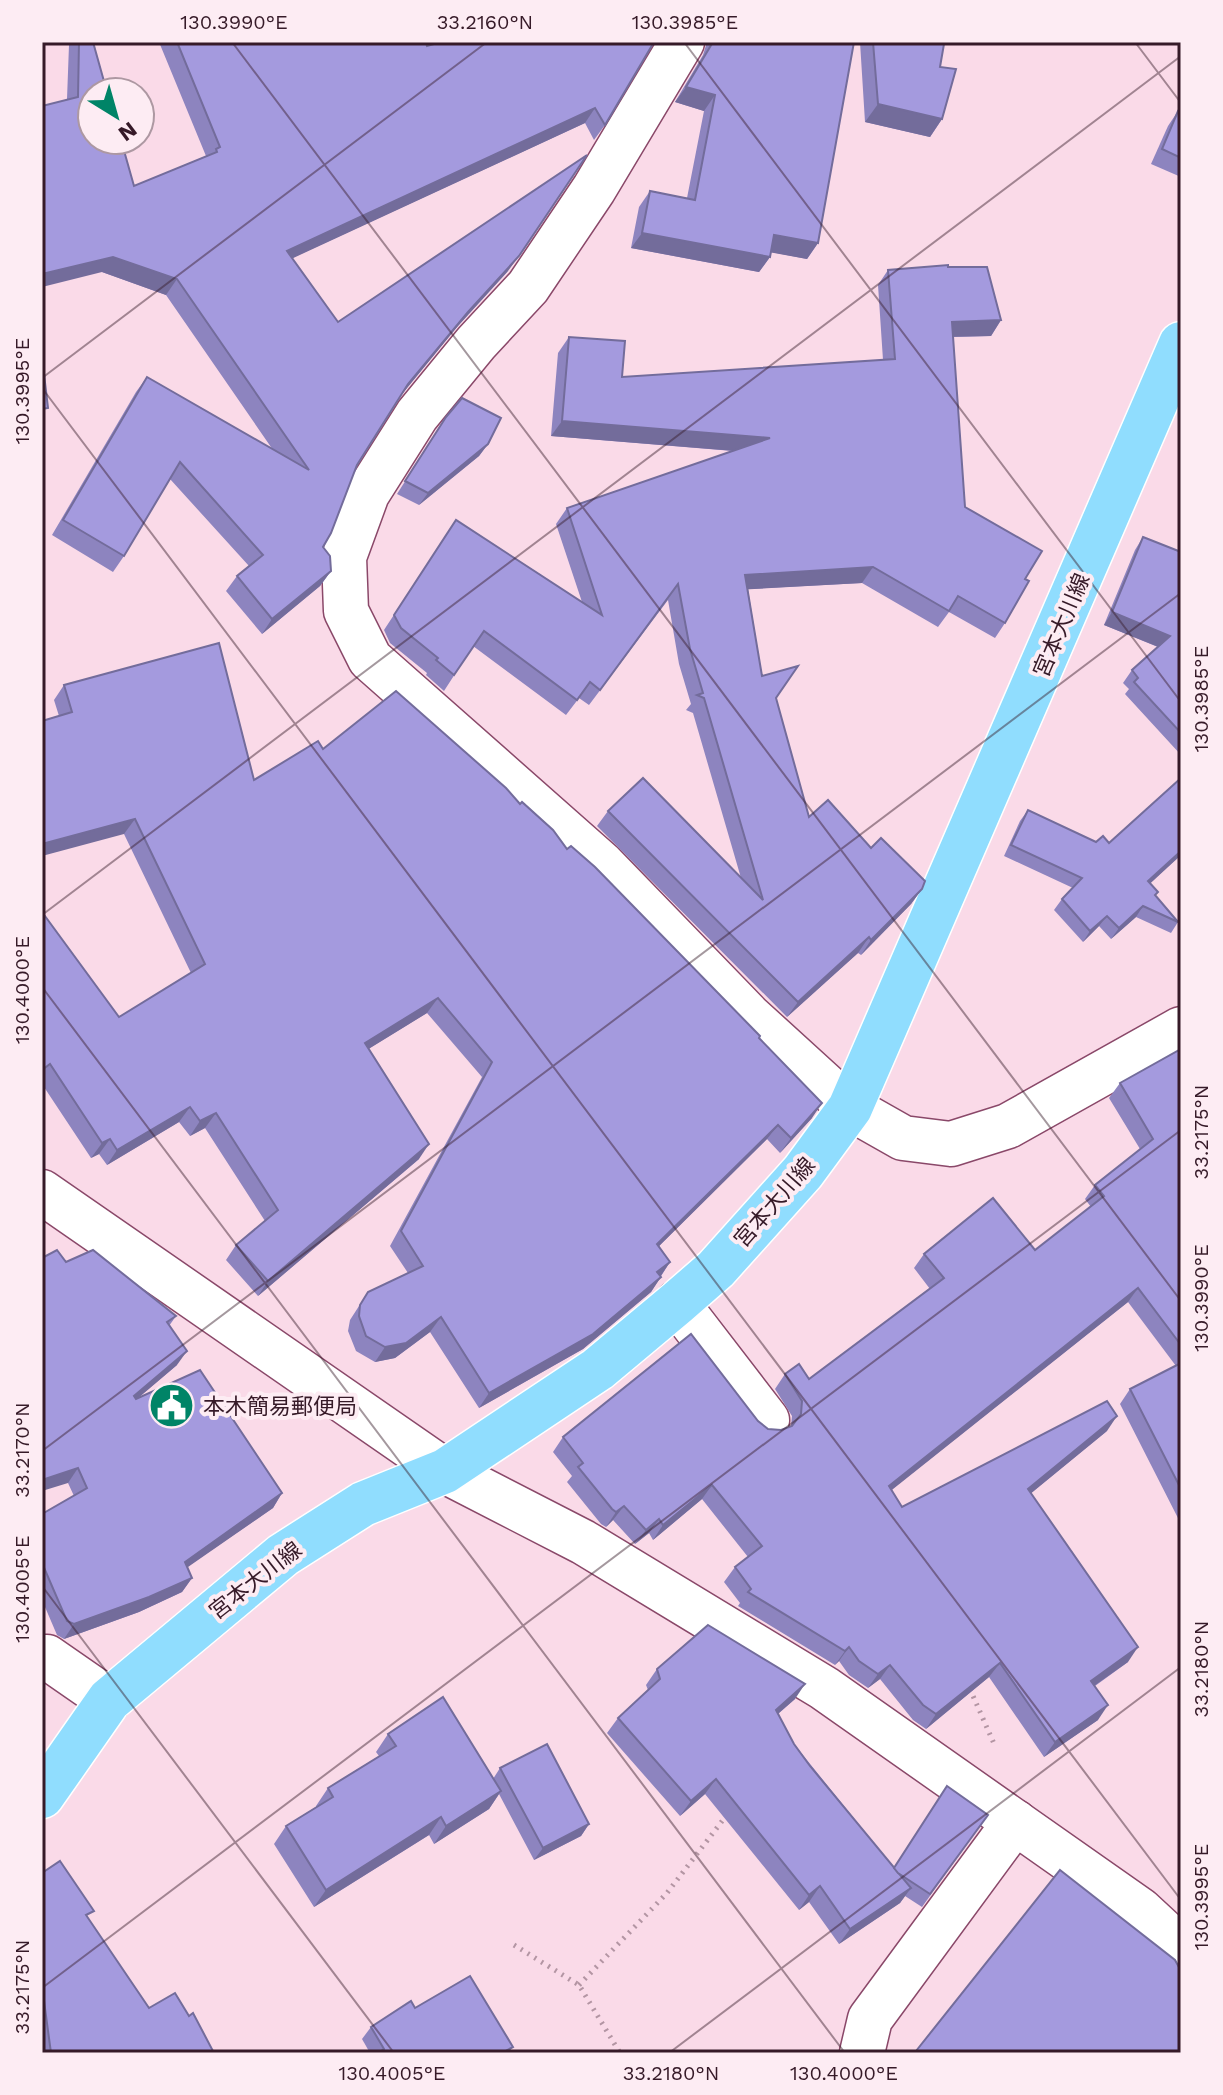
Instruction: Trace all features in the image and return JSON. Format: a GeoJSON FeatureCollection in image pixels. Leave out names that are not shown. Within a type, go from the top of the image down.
{"type":"FeatureCollection","features":[{"type":"Feature","properties":{"kind":"main road","name":"宮本大川線"},"geometry":{"type":"LineString","coordinates":[[42,1796],[109,1700],[283,1555],[363,1504],[445,1471],[598,1369],[716,1269],[803,1172],[850,1108],[1181,344]]}},
{"type":"Feature","properties":{"kind":"street"},"geometry":{"type":"LineString","coordinates":[[682,42],[594,189],[528,287],[476,343],[417,415],[367,494],[344,557],[346,611],[370,659],[602,864],[749,1016],[850,1108],[903,1138],[951,1144],[1008,1126],[1181,1029]]}},
{"type":"Feature","properties":{"kind":"street"},"geometry":{"type":"LineString","coordinates":[[42,1192],[445,1471],[583,1542],[824,1688],[1140,1910],[1181,1948]]}},
{"type":"Feature","properties":{"kind":"street"},"geometry":{"type":"LineString","coordinates":[[677,1303],[767,1420]]}},
{"type":"Feature","properties":{"kind":"street"},"geometry":{"type":"LineString","coordinates":[[42,1657],[47,1657],[109,1700]]}},
{"type":"Feature","properties":{"kind":"street"},"geometry":{"type":"LineString","coordinates":[[862,2053],[870,2019],[1015,1822]]}},
{"type":"Feature","properties":{"kind":"path"},"geometry":{"type":"LineString","coordinates":[[966,1682],[1016,1798],[1015,1822]]}},
{"type":"Feature","properties":{"kind":"path"},"geometry":{"type":"LineString","coordinates":[[579,1985],[667,1893],[735,1805]]}},
{"type":"Feature","properties":{"kind":"path"},"geometry":{"type":"LineString","coordinates":[[514,1945],[579,1985],[620,2053]]}},
{"type":"Feature","properties":{"kind":"building"},"geometry":{"type":"Polygon","coordinates":[[[79,42],[93,42],[103,76],[78,76],[79,42]]]}},
{"type":"Feature","properties":{"kind":"building"},"geometry":{"type":"Polygon","coordinates":[[[177,42],[426,42],[427,46],[441,42],[654,42],[605,125],[595,108],[287,251],[338,322],[587,155],[519,256],[408,384],[357,465],[323,547],[330,556],[331,571],[272,619],[237,576],[263,555],[180,462],[124,556],[63,520],[147,377],[309,470],[177,279],[113,257],[42,274],[42,106],[76,98],[76,156],[126,156],[134,186],[217,152],[216,149],[220,147],[177,42]]]}},
{"type":"Feature","properties":{"kind":"building"},"geometry":{"type":"Polygon","coordinates":[[[713,42],[854,42],[818,243],[774,235],[770,257],[642,233],[650,191],[695,200],[715,95],[686,87],[713,42]]]}},
{"type":"Feature","properties":{"kind":"building"},"geometry":{"type":"Polygon","coordinates":[[[873,42],[944,44],[940,67],[956,69],[942,119],[878,104],[873,42]]]}},
{"type":"Feature","properties":{"kind":"building"},"geometry":{"type":"Polygon","coordinates":[[[1178,111],[1181,113],[1181,158],[1162,149],[1178,111]]]}},
{"type":"Feature","properties":{"kind":"building"},"geometry":{"type":"Polygon","coordinates":[[[948,265],[987,267],[1001,320],[952,322],[965,507],[1042,551],[1005,623],[958,596],[949,611],[873,567],[745,575],[762,676],[798,666],[776,698],[809,817],[828,800],[871,848],[881,838],[925,881],[922,889],[871,940],[869,937],[798,1002],[608,811],[643,778],[763,900],[704,698],[697,695],[703,693],[690,649],[678,584],[600,690],[590,682],[577,700],[484,631],[454,675],[401,628],[394,615],[456,520],[602,615],[567,508],[770,438],[562,421],[569,337],[625,341],[622,377],[895,359],[888,270],[948,265]]]}},
{"type":"Feature","properties":{"kind":"building"},"geometry":{"type":"Polygon","coordinates":[[[42,357],[48,408],[42,409],[42,357]]]}},
{"type":"Feature","properties":{"kind":"building"},"geometry":{"type":"Polygon","coordinates":[[[462,398],[501,418],[488,444],[428,493],[405,481],[446,417],[462,398]]]}},
{"type":"Feature","properties":{"kind":"building"},"geometry":{"type":"Polygon","coordinates":[[[1143,537],[1181,552],[1181,733],[1134,682],[1138,678],[1132,670],[1170,636],[1112,612],[1143,537]]]}},
{"type":"Feature","properties":{"kind":"building"},"geometry":{"type":"Polygon","coordinates":[[[219,643],[254,780],[318,741],[323,749],[396,691],[520,804],[522,802],[553,830],[567,849],[571,846],[595,867],[822,1103],[791,1138],[778,1125],[657,1244],[670,1262],[657,1272],[661,1277],[593,1334],[489,1393],[441,1317],[406,1343],[385,1347],[366,1336],[359,1316],[360,1305],[368,1292],[423,1266],[401,1231],[492,1062],[438,998],[365,1043],[429,1144],[268,1281],[236,1245],[278,1210],[216,1113],[200,1121],[190,1107],[117,1150],[110,1139],[102,1143],[50,1064],[42,1070],[42,912],[119,1017],[205,964],[135,819],[42,844],[42,721],[72,712],[64,685],[219,643]]]}},
{"type":"Feature","properties":{"kind":"building"},"geometry":{"type":"Polygon","coordinates":[[[1181,778],[1181,851],[1148,881],[1158,892],[1155,895],[1178,922],[1143,906],[1119,928],[1107,916],[1090,931],[1062,899],[1082,878],[1011,845],[1028,810],[1096,842],[1103,836],[1109,843],[1181,778]]]}},
{"type":"Feature","properties":{"kind":"building"},"geometry":{"type":"Polygon","coordinates":[[[1181,1049],[1181,1345],[1138,1288],[889,1486],[902,1507],[1107,1401],[1117,1416],[1028,1489],[1138,1647],[1091,1681],[1108,1705],[1055,1742],[1000,1663],[936,1714],[923,1705],[890,1665],[878,1674],[859,1661],[849,1647],[845,1651],[748,1592],[751,1589],[735,1567],[762,1546],[712,1485],[663,1525],[659,1519],[646,1530],[624,1506],[616,1512],[612,1509],[578,1467],[583,1463],[563,1437],[691,1334],[758,1421],[768,1429],[781,1430],[792,1426],[801,1414],[802,1401],[785,1374],[799,1364],[809,1379],[944,1278],[924,1254],[993,1198],[1035,1250],[1104,1196],[1095,1185],[1153,1139],[1120,1083],[1181,1049]]]}},
{"type":"Feature","properties":{"kind":"building"},"geometry":{"type":"Polygon","coordinates":[[[57,1250],[66,1262],[93,1250],[176,1316],[167,1322],[187,1351],[134,1396],[136,1399],[200,1370],[282,1493],[185,1562],[192,1578],[74,1624],[67,1621],[42,1563],[42,1514],[87,1488],[78,1468],[42,1480],[42,1258],[57,1250]]]}},
{"type":"Feature","properties":{"kind":"building"},"geometry":{"type":"Polygon","coordinates":[[[1181,1363],[1181,1489],[1130,1389],[1181,1363]]]}},
{"type":"Feature","properties":{"kind":"building"},"geometry":{"type":"Polygon","coordinates":[[[708,1625],[805,1684],[776,1710],[810,1766],[911,1888],[850,1929],[820,1886],[809,1895],[716,1779],[691,1801],[618,1718],[660,1679],[657,1669],[708,1625]]]}},
{"type":"Feature","properties":{"kind":"building"},"geometry":{"type":"Polygon","coordinates":[[[443,1697],[501,1791],[446,1826],[441,1817],[326,1890],[286,1826],[333,1797],[328,1788],[396,1746],[388,1734],[443,1697]]]}},
{"type":"Feature","properties":{"kind":"building"},"geometry":{"type":"Polygon","coordinates":[[[547,1744],[589,1824],[543,1848],[500,1768],[547,1744]]]}},
{"type":"Feature","properties":{"kind":"building"},"geometry":{"type":"Polygon","coordinates":[[[947,1786],[988,1815],[930,1894],[894,1868],[947,1786]]]}},
{"type":"Feature","properties":{"kind":"building"},"geometry":{"type":"Polygon","coordinates":[[[60,1861],[94,1911],[86,1915],[149,2008],[175,1993],[189,2016],[193,2013],[214,2053],[51,2053],[42,1986],[42,1873],[60,1861]]]}},
{"type":"Feature","properties":{"kind":"building"},"geometry":{"type":"Polygon","coordinates":[[[1060,1870],[1175,1960],[1181,1971],[1181,2053],[917,2053],[916,2051],[1060,1870]]]}},
{"type":"Feature","properties":{"kind":"building"},"geometry":{"type":"Polygon","coordinates":[[[470,1976],[513,2047],[502,2053],[378,2053],[384,2049],[371,2027],[411,2001],[415,2008],[470,1976]]]}},
{"type":"Feature","properties":{"kind":"place","name":"本木簡易郵便局"},"geometry":{"type":"Point","coordinates":[172,1406]}}]}
